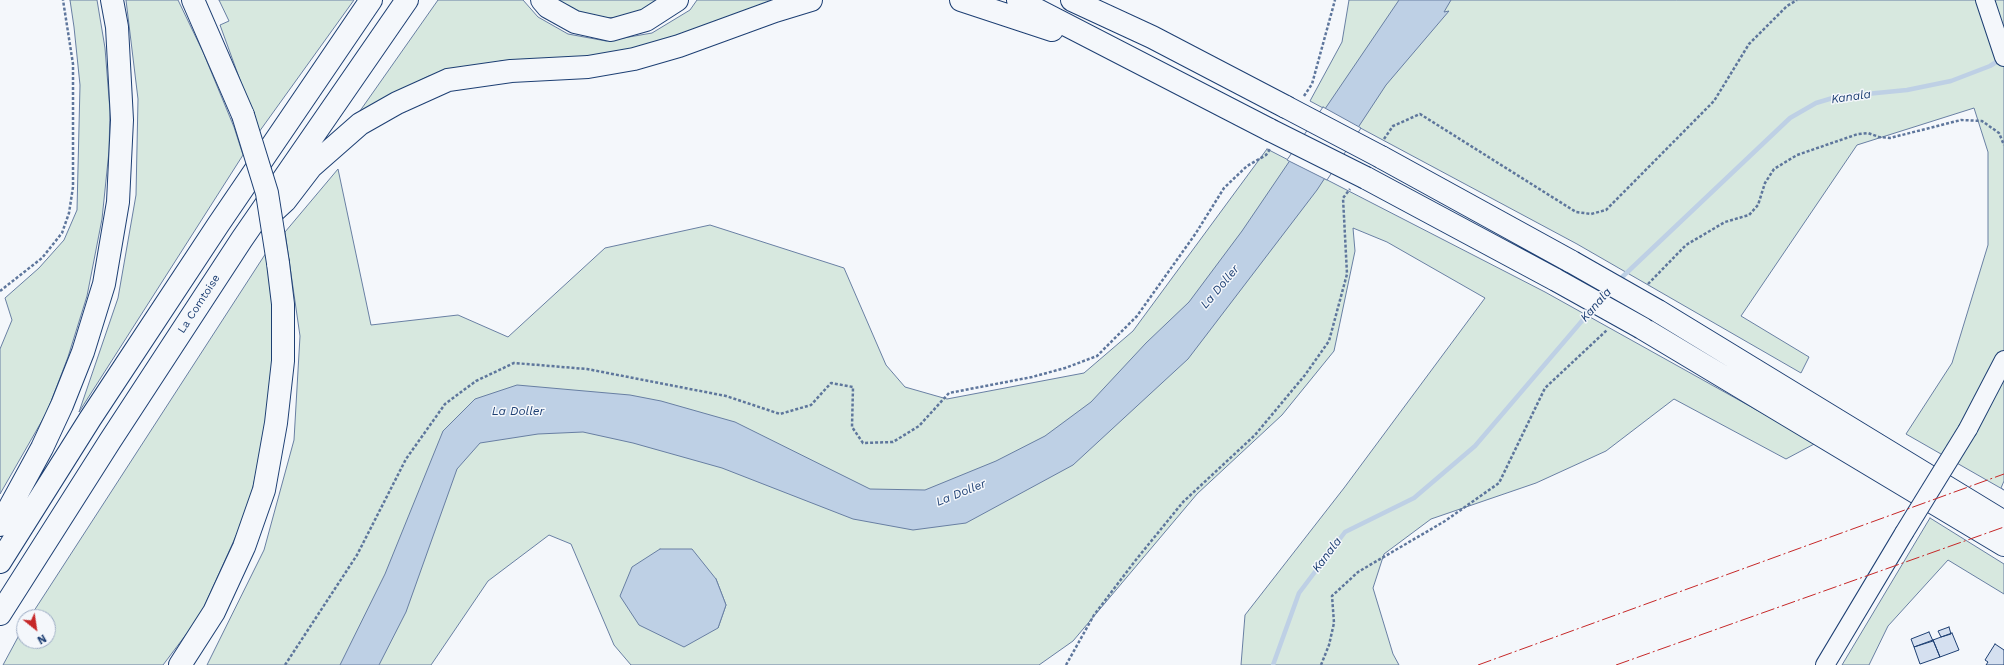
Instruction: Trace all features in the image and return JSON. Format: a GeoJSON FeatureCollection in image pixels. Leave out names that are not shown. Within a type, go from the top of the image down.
{"type":"FeatureCollection","features":[{"type":"Feature","properties":{"kind":"highway"},"geometry":{"type":"LineString","coordinates":[[0,525],[42,448],[62,405],[83,352],[104,284],[118,202],[122,120],[117,27],[112,0]]}},
{"type":"Feature","properties":{"kind":"highway"},"geometry":{"type":"LineString","coordinates":[[180,665],[214,612],[244,547],[264,490],[276,423],[283,361],[283,304],[267,193],[243,115],[193,0]]}},
{"type":"Feature","properties":{"kind":"highway"},"geometry":{"type":"LineString","coordinates":[[0,562],[90,419],[218,225],[371,0]]}},
{"type":"Feature","properties":{"kind":"highway","name":"La Comtoise"},"geometry":{"type":"LineString","coordinates":[[0,614],[110,441],[242,239],[407,0]]}},
{"type":"Feature","properties":{"kind":"highway"},"geometry":{"type":"LineString","coordinates":[[542,0],[548,7],[575,22],[611,30],[646,20],[677,0]]}},
{"type":"Feature","properties":{"kind":"highway"},"geometry":{"type":"LineString","coordinates":[[242,239],[285,201],[311,167],[360,124],[397,103],[448,80],[511,71],[588,68],[634,59],[679,46],[775,11],[811,0]]}},
{"type":"Feature","properties":{"kind":"highway"},"geometry":{"type":"LineString","coordinates":[[961,0],[1118,50]]}},
{"type":"Feature","properties":{"kind":"highway"},"geometry":{"type":"LineString","coordinates":[[1018,0],[1118,50],[1270,130],[1359,182],[1556,280],[1642,328],[2004,545]]}},
{"type":"Feature","properties":{"kind":"highway"},"geometry":{"type":"LineString","coordinates":[[1078,2],[1152,37],[1286,107],[1380,151],[1658,311],[2004,522]]}},
{"type":"Feature","properties":{"kind":"street"},"geometry":{"type":"LineString","coordinates":[[1985,0],[2004,57]]}},
{"type":"Feature","properties":{"kind":"street"},"geometry":{"type":"LineString","coordinates":[[1826,665],[1904,533],[1968,429],[2004,360]]}},
{"type":"Feature","properties":{"kind":"path"},"geometry":{"type":"LineString","coordinates":[[0,292],[42,258],[62,232],[69,213],[73,187],[73,64],[63,0]]}},
{"type":"Feature","properties":{"kind":"path"},"geometry":{"type":"LineString","coordinates":[[1380,151],[1393,126],[1420,114],[1576,212],[1591,214],[1606,210],[1714,101],[1749,44],[1787,6],[1797,0]]}},
{"type":"Feature","properties":{"kind":"path"},"geometry":{"type":"LineString","coordinates":[[1647,285],[1686,245],[1724,222],[1749,215],[1758,205],[1765,183],[1774,169],[1797,155],[1858,134],[1868,133],[1879,137],[1890,138],[1960,120],[1982,120],[1999,132],[2004,145]]}},
{"type":"Feature","properties":{"kind":"path"},"geometry":{"type":"LineString","coordinates":[[1066,665],[1094,615],[1135,560],[1184,502],[1255,436],[1305,375],[1329,341],[1347,274],[1343,198],[1359,182]]}},
{"type":"Feature","properties":{"kind":"path"},"geometry":{"type":"LineString","coordinates":[[285,665],[357,555],[406,459],[445,404],[476,381],[514,363],[587,369],[726,396],[780,414],[811,405],[831,383],[853,387],[852,427],[863,442],[893,442],[918,426],[950,393],[1032,377],[1064,368],[1097,356],[1137,316],[1196,233]]}},
{"type":"Feature","properties":{"kind":"path"},"geometry":{"type":"LineString","coordinates":[[1320,665],[1330,645],[1334,623],[1332,596],[1358,572],[1445,521],[1498,482],[1545,388],[1611,325]]}},
{"type":"Feature","properties":{"kind":"shaded area"},"geometry":{"type":"Polygon","coordinates":[[[70,0],[97,0],[105,48],[110,111],[109,151],[102,219],[87,296],[68,357],[47,412],[0,494],[0,349],[12,320],[5,298],[39,268],[64,240],[77,210],[80,85],[70,0]]]}},
{"type":"Feature","properties":{"kind":"shaded area"},"geometry":{"type":"Polygon","coordinates":[[[126,0],[178,0],[203,52],[234,127],[243,155],[79,412],[118,298],[136,195],[138,99],[126,0]]]}},
{"type":"Feature","properties":{"kind":"shaded area"},"geometry":{"type":"Polygon","coordinates":[[[219,0],[354,0],[259,132],[220,25],[229,21],[219,0]]]}},
{"type":"Feature","properties":{"kind":"shaded area"},"geometry":{"type":"Polygon","coordinates":[[[438,0],[523,0],[538,17],[568,34],[606,41],[652,33],[690,10],[697,0],[774,0],[713,23],[639,48],[576,58],[501,61],[429,76],[386,97],[355,118],[438,0]]]}},
{"type":"Feature","properties":{"kind":"shaded area"},"geometry":{"type":"Polygon","coordinates":[[[557,0],[664,0],[631,16],[596,19],[562,6],[557,0]]]}},
{"type":"Feature","properties":{"kind":"shaded area"},"geometry":{"type":"Polygon","coordinates":[[[1349,0],[2004,0],[2004,481],[2001,488],[2004,490],[1906,434],[1952,363],[1988,245],[1988,152],[1974,108],[1857,145],[1741,316],[1809,357],[1801,373],[1577,244],[1310,101],[1342,42],[1349,0]]]}},
{"type":"Feature","properties":{"kind":"shaded area"},"geometry":{"type":"Polygon","coordinates":[[[1267,149],[1545,292],[1816,443],[1786,459],[1674,399],[1606,451],[1536,483],[1431,519],[1384,554],[1373,588],[1393,654],[1399,665],[1241,665],[1245,615],[1344,488],[1485,298],[1387,242],[1353,228],[1355,251],[1334,351],[1282,415],[1197,494],[1073,641],[1039,665],[631,665],[614,645],[571,544],[549,535],[488,581],[431,665],[207,665],[264,550],[294,440],[300,336],[285,232],[338,169],[371,325],[458,315],[508,337],[605,248],[710,225],[844,268],[886,365],[905,387],[947,399],[1084,373],[1133,331],[1267,149]],[[716,579],[718,628],[726,605],[716,579]]]}},
{"type":"Feature","properties":{"kind":"shaded area"},"geometry":{"type":"Polygon","coordinates":[[[266,253],[272,292],[274,339],[266,429],[248,509],[200,616],[163,665],[3,665],[16,641],[16,649],[56,649],[56,609],[35,609],[266,253]]]}},
{"type":"Feature","properties":{"kind":"shaded area"},"geometry":{"type":"Polygon","coordinates":[[[1930,518],[2004,564],[2004,594],[1948,560],[1888,626],[1869,665],[1842,665],[1930,518]]]}},
{"type":"Feature","properties":{"kind":"water","name":"La Doller"},"geometry":{"type":"Polygon","coordinates":[[[1399,0],[1451,0],[1444,12],[1449,11],[1386,85],[1317,190],[1188,359],[1073,465],[966,523],[913,530],[853,519],[722,468],[633,443],[583,432],[538,434],[480,443],[457,469],[406,612],[379,665],[340,665],[385,574],[443,431],[475,399],[517,385],[630,395],[661,401],[735,422],[870,489],[925,490],[996,461],[1045,436],[1091,402],[1146,343],[1189,302],[1242,231],[1399,0]]]}},
{"type":"Feature","properties":{"kind":"water"},"geometry":{"type":"Polygon","coordinates":[[[660,549],[692,549],[716,579],[726,605],[718,628],[684,647],[639,625],[620,596],[632,567],[660,549]]]}},
{"type":"Feature","properties":{"kind":"pier"},"geometry":{"type":"Polygon","coordinates":[[[1323,107],[1361,128],[1327,180],[1287,160],[1323,107]]]}},
{"type":"Feature","properties":{"kind":"building"},"geometry":{"type":"Polygon","coordinates":[[[1949,627],[1951,634],[1941,637],[1938,631],[1949,627]]]}},
{"type":"Feature","properties":{"kind":"building"},"geometry":{"type":"Polygon","coordinates":[[[1929,632],[1933,641],[1914,647],[1911,639],[1929,632]]]}},
{"type":"Feature","properties":{"kind":"building"},"geometry":{"type":"Polygon","coordinates":[[[1952,633],[1959,650],[1940,657],[1933,640],[1952,633]]]}},
{"type":"Feature","properties":{"kind":"building"},"geometry":{"type":"Polygon","coordinates":[[[1933,640],[1940,657],[1920,664],[1914,647],[1933,640]]]}},
{"type":"Feature","properties":{"kind":"building"},"geometry":{"type":"Polygon","coordinates":[[[1995,644],[2004,650],[2004,665],[1986,665],[1988,662],[1985,660],[1995,644]]]}},
{"type":"Feature","properties":{"kind":"waterway","name":"Kanala"},"geometry":{"type":"LineString","coordinates":[[1618,281],[1790,118],[1816,103],[1836,97],[1907,90],[1951,81],[1990,66],[2001,59]]}},
{"type":"Feature","properties":{"kind":"waterway","name":"Kanala"},"geometry":{"type":"LineString","coordinates":[[1273,665],[1299,593],[1345,532],[1414,498],[1475,446],[1593,308]]}},
{"type":"Feature","properties":{"kind":"power"},"geometry":{"type":"LineString","coordinates":[[1478,665],[2004,474]]}},
{"type":"Feature","properties":{"kind":"power"},"geometry":{"type":"LineString","coordinates":[[1616,665],[2004,527]]}}]}
